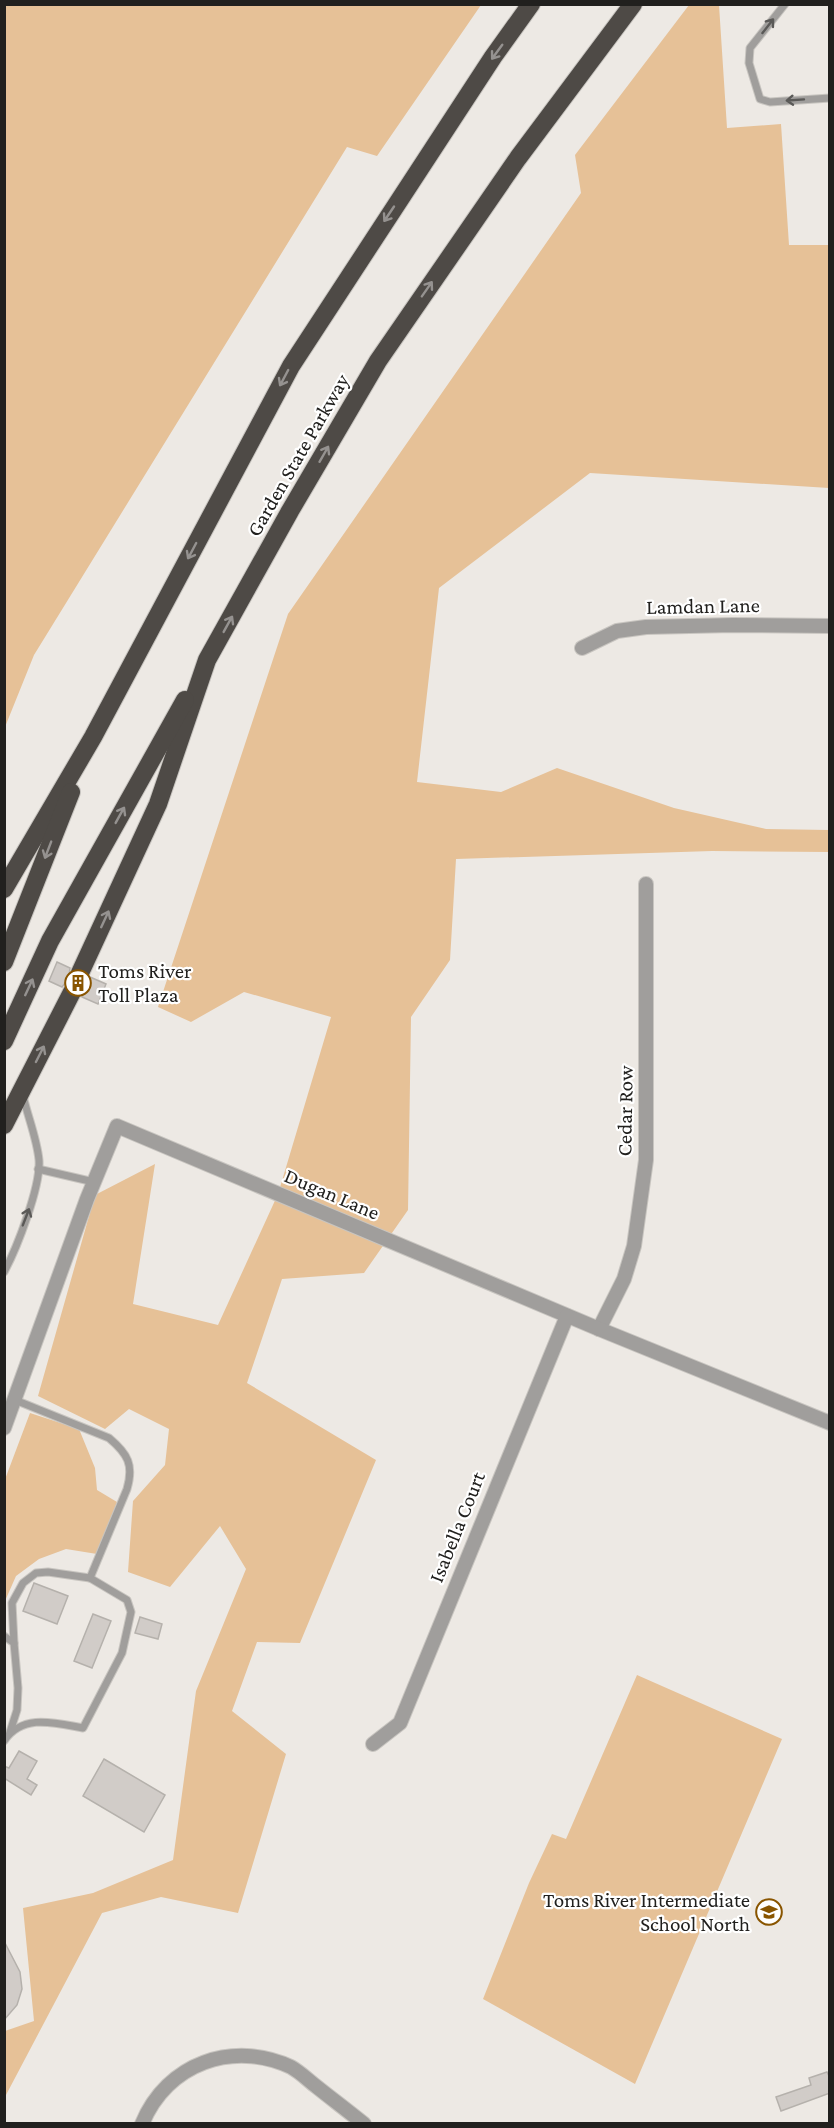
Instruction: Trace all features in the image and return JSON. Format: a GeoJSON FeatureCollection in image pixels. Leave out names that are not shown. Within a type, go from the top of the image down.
{"type":"FeatureCollection","features":[{"type":"Feature","properties":{"kind":"highway"},"geometry":{"type":"LineString","coordinates":[[4,889],[93,737],[291,366],[493,57],[531,4]]}},
{"type":"Feature","properties":{"kind":"highway","name":"Garden State Parkway"},"geometry":{"type":"LineString","coordinates":[[80,973],[158,804],[207,660],[296,501],[378,361],[518,158],[633,4]]}},
{"type":"Feature","properties":{"kind":"highway"},"geometry":{"type":"LineString","coordinates":[[4,1041],[51,941],[207,660]]}},
{"type":"Feature","properties":{"kind":"highway"},"geometry":{"type":"LineString","coordinates":[[4,962],[93,737]]}},
{"type":"Feature","properties":{"kind":"highway"},"geometry":{"type":"LineString","coordinates":[[4,1125],[72,992]]}},
{"type":"Feature","properties":{"kind":"street","name":"Lamdan Lane"},"geometry":{"type":"LineString","coordinates":[[582,648],[616,630],[646,627],[830,626]]}},
{"type":"Feature","properties":{"kind":"street","name":"Cedar Row"},"geometry":{"type":"LineString","coordinates":[[599,1329],[624,1280],[634,1246],[646,1160],[646,884]]}},
{"type":"Feature","properties":{"kind":"street","name":"Dugan Lane"},"geometry":{"type":"LineString","coordinates":[[4,1428],[94,1182],[117,1126],[567,1316],[830,1423]]}},
{"type":"Feature","properties":{"kind":"street","name":"Isabella Court"},"geometry":{"type":"LineString","coordinates":[[373,1744],[400,1723],[567,1316]]}},
{"type":"Feature","properties":{"kind":"street"},"geometry":{"type":"LineString","coordinates":[[142,2124],[158,2095],[178,2076],[209,2060],[241,2055],[269,2059],[293,2068],[364,2124]]}},
{"type":"Feature","properties":{"kind":"lane"},"geometry":{"type":"LineString","coordinates":[[785,4],[750,48],[749,63],[760,99],[770,102],[830,98]]}},
{"type":"Feature","properties":{"kind":"lane"},"geometry":{"type":"LineString","coordinates":[[4,1272],[33,1199],[39,1160],[22,1090]]}},
{"type":"Feature","properties":{"kind":"lane"},"geometry":{"type":"LineString","coordinates":[[38,1169],[94,1182]]}},
{"type":"Feature","properties":{"kind":"lane"},"geometry":{"type":"LineString","coordinates":[[15,1400],[109,1438],[119,1446],[130,1464],[131,1474],[127,1489],[90,1578]]}},
{"type":"Feature","properties":{"kind":"lane"},"geometry":{"type":"LineString","coordinates":[[4,1741],[10,1732],[17,1710],[12,1603],[23,1583],[36,1573],[48,1572],[90,1578],[127,1600],[131,1612],[122,1653],[83,1728],[45,1721],[29,1722],[10,1732]]}},
{"type":"Feature","properties":{"kind":"lane"},"geometry":{"type":"LineString","coordinates":[[4,1636],[14,1643]]}},
{"type":"Feature","properties":{"kind":"shaded area"},"geometry":{"type":"Polygon","coordinates":[[[4,5],[481,5],[377,156],[347,147],[34,655],[5,727],[4,5]]]}},
{"type":"Feature","properties":{"kind":"shaded area"},"geometry":{"type":"Polygon","coordinates":[[[689,5],[719,5],[727,128],[781,124],[789,245],[829,245],[829,488],[590,473],[439,588],[417,782],[501,792],[557,768],[674,808],[766,829],[829,830],[829,852],[712,851],[456,859],[450,960],[411,1017],[408,1210],[364,1273],[282,1279],[247,1383],[376,1460],[300,1643],[257,1642],[232,1711],[286,1754],[238,1913],[161,1897],[102,1913],[6,2095],[5,2104],[5,2031],[34,2021],[23,1908],[93,1893],[173,1860],[196,1691],[246,1569],[220,1526],[170,1587],[128,1572],[133,1501],[165,1465],[169,1429],[129,1409],[105,1429],[38,1396],[95,1195],[155,1164],[133,1304],[218,1325],[278,1194],[331,1017],[244,992],[191,1022],[158,1007],[288,614],[581,193],[575,155],[689,5]]]}},
{"type":"Feature","properties":{"kind":"shaded area"},"geometry":{"type":"Polygon","coordinates":[[[30,1413],[79,1429],[95,1468],[97,1490],[117,1502],[97,1554],[66,1549],[39,1559],[16,1576],[5,1601],[4,1482],[30,1413]]]}},
{"type":"Feature","properties":{"kind":"shaded area"},"geometry":{"type":"Polygon","coordinates":[[[637,1675],[782,1739],[635,2084],[483,1999],[529,1883],[552,1834],[566,1839],[637,1675]]]}},
{"type":"Feature","properties":{"kind":"building"},"geometry":{"type":"Polygon","coordinates":[[[57,962],[70,968],[69,975],[72,981],[66,982],[62,987],[49,981],[57,962]]]}},
{"type":"Feature","properties":{"kind":"building"},"geometry":{"type":"Polygon","coordinates":[[[90,977],[106,984],[98,1004],[82,997],[83,991],[79,984],[86,982],[90,977]]]}},
{"type":"Feature","properties":{"kind":"building"},"geometry":{"type":"Polygon","coordinates":[[[34,1583],[68,1596],[57,1624],[23,1611],[34,1583]]]}},
{"type":"Feature","properties":{"kind":"building"},"geometry":{"type":"Polygon","coordinates":[[[93,1614],[111,1621],[92,1668],[74,1661],[93,1614]]]}},
{"type":"Feature","properties":{"kind":"building"},"geometry":{"type":"Polygon","coordinates":[[[140,1617],[162,1624],[158,1639],[135,1633],[140,1617]]]}},
{"type":"Feature","properties":{"kind":"building"},"geometry":{"type":"Polygon","coordinates":[[[19,1751],[37,1761],[27,1779],[37,1785],[31,1795],[4,1778],[4,1766],[9,1768],[19,1751]]]}},
{"type":"Feature","properties":{"kind":"building"},"geometry":{"type":"Polygon","coordinates":[[[104,1759],[165,1795],[144,1832],[83,1796],[104,1759]]]}},
{"type":"Feature","properties":{"kind":"building"},"geometry":{"type":"Polygon","coordinates":[[[4,1941],[20,1972],[22,1989],[17,2005],[4,2020],[4,1941]]]}},
{"type":"Feature","properties":{"kind":"building"},"geometry":{"type":"Polygon","coordinates":[[[827,2072],[830,2078],[830,2093],[781,2111],[776,2097],[811,2085],[809,2078],[827,2072]]]}},
{"type":"Feature","properties":{"kind":"place","name":"Toms River Toll Plaza"},"geometry":{"type":"Point","coordinates":[78,983]}},
{"type":"Feature","properties":{"kind":"place","name":"Toms River Intermediate School North"},"geometry":{"type":"Point","coordinates":[769,1912]}}]}
